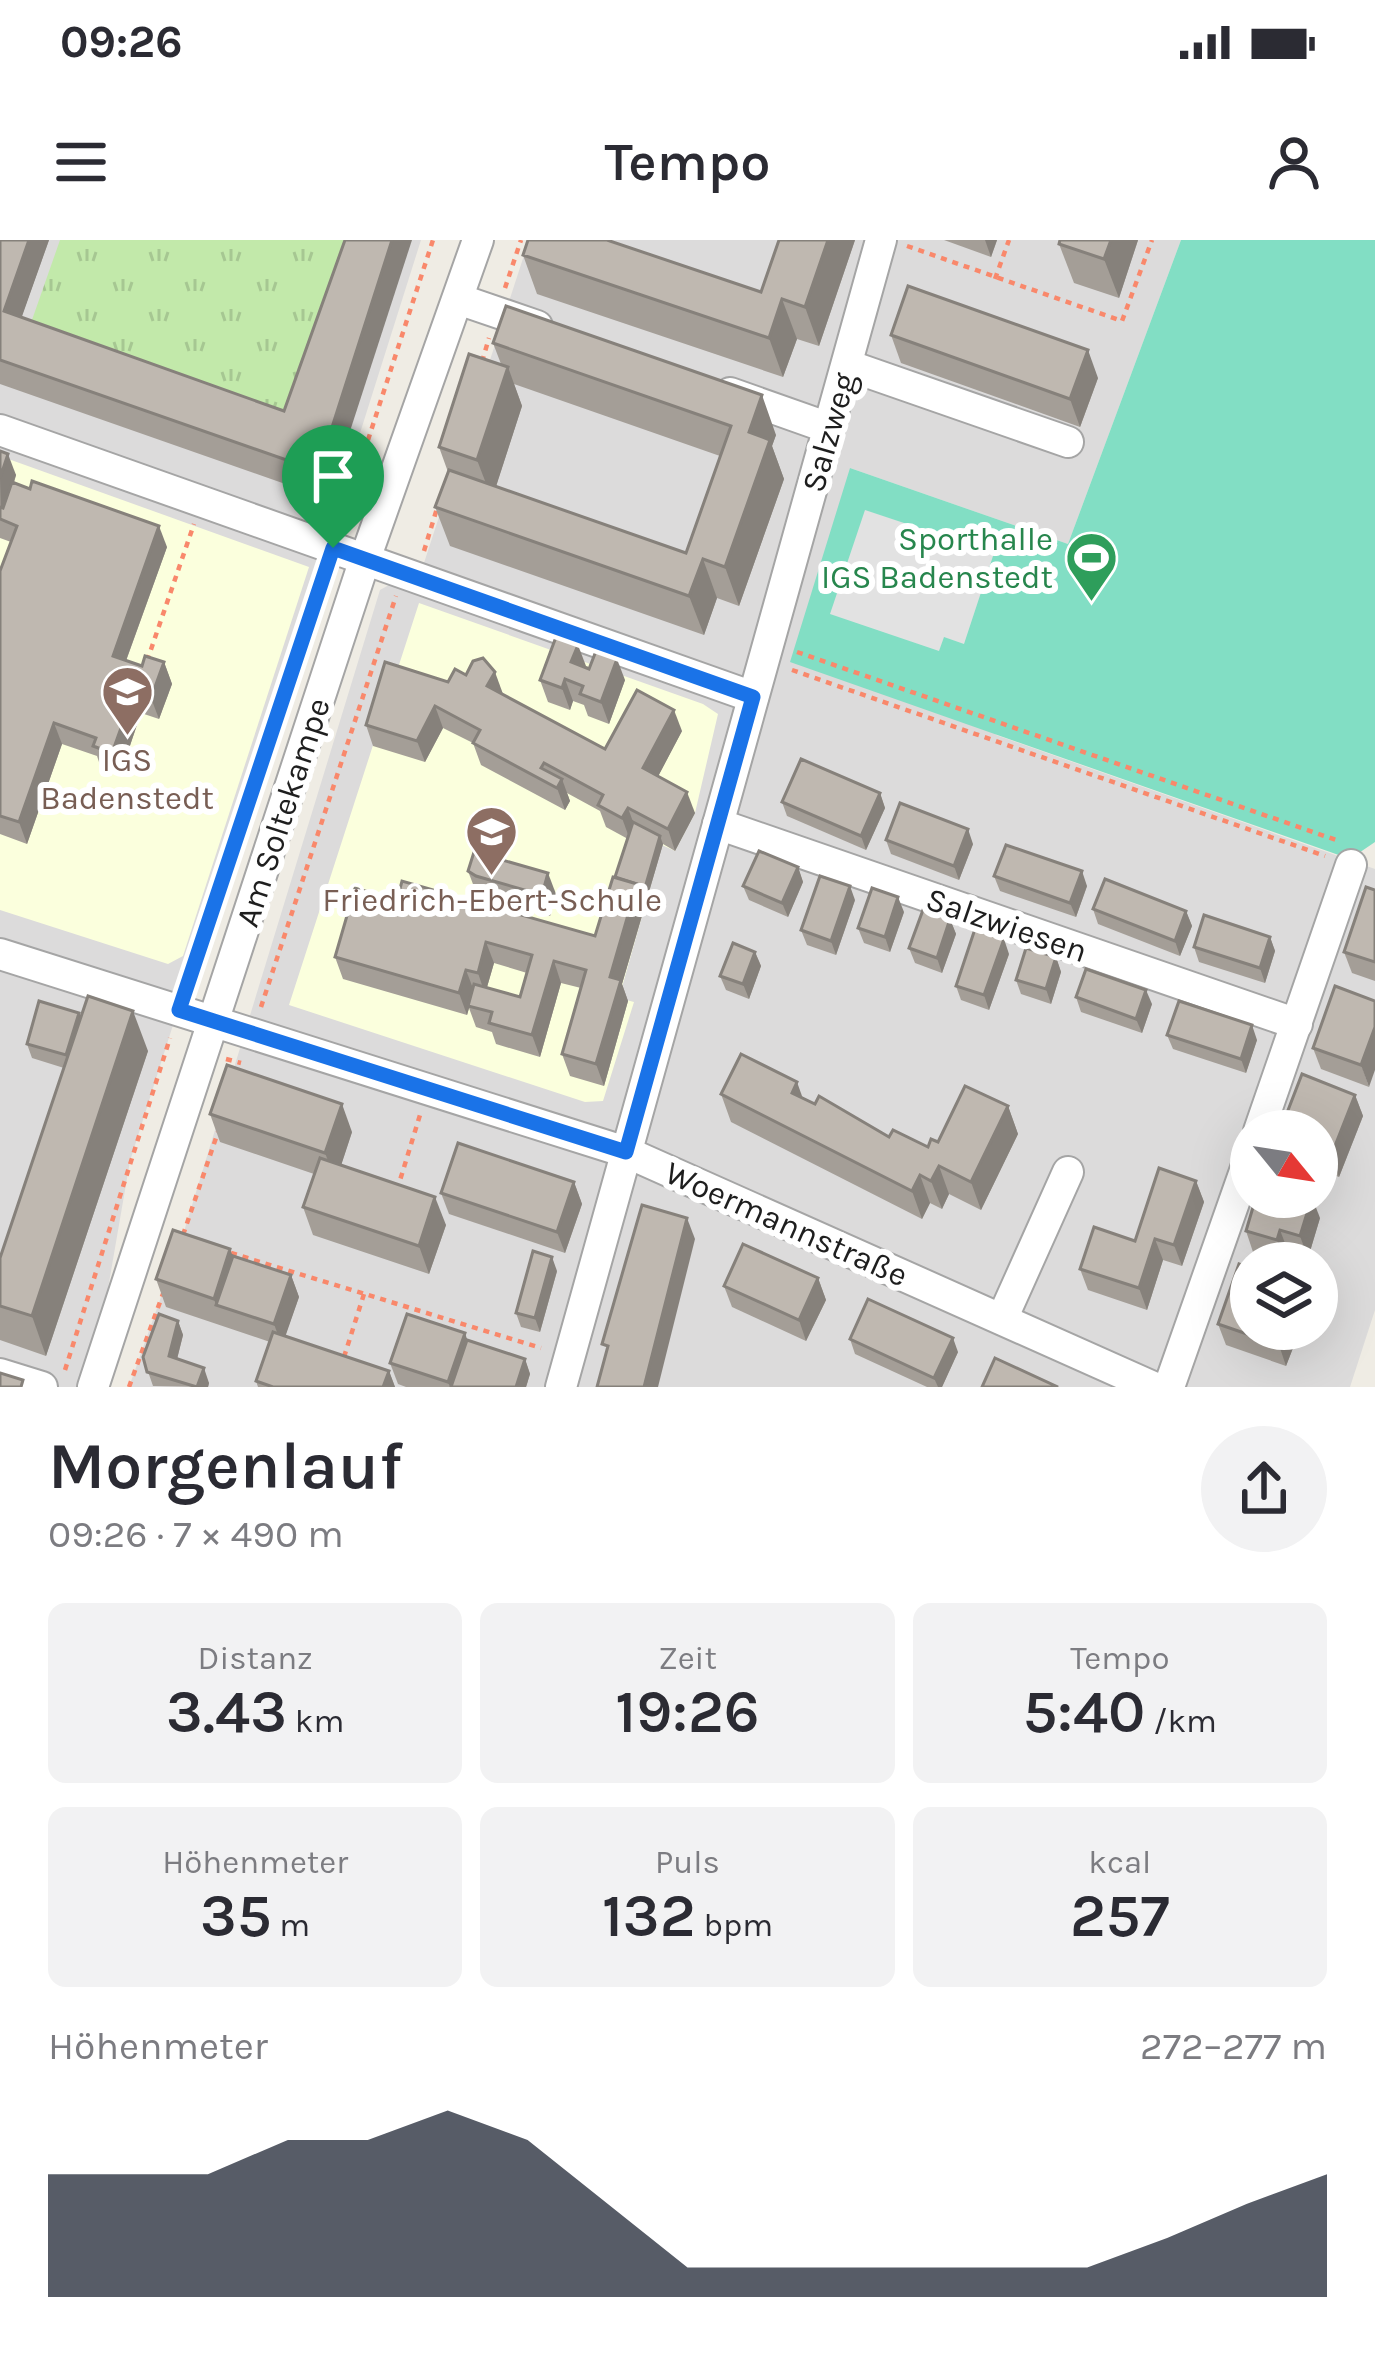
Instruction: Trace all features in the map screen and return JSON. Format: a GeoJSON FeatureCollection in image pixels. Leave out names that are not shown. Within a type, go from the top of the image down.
{"type":"FeatureCollection","features":[{"type":"Feature","properties":{"kind":"street","name":"Am Soltekampe"},"geometry":{"type":"LineString","coordinates":[[93,1387],[365,559],[478,240]]}},
{"type":"Feature","properties":{"kind":"street","name":"Salzweg"},"geometry":{"type":"LineString","coordinates":[[566,1372],[829,428],[886,240]]}},
{"type":"Feature","properties":{"kind":"street"},"geometry":{"type":"LineString","coordinates":[[458,299],[563,336]]}},
{"type":"Feature","properties":{"kind":"street"},"geometry":{"type":"LineString","coordinates":[[848,365],[1068,442]]}},
{"type":"Feature","properties":{"kind":"street"},"geometry":{"type":"LineString","coordinates":[[696,382],[829,428]]}},
{"type":"Feature","properties":{"kind":"street"},"geometry":{"type":"LineString","coordinates":[[0,430],[753,697]]}},
{"type":"Feature","properties":{"kind":"street","name":"Salzwiesen"},"geometry":{"type":"LineString","coordinates":[[718,824],[1297,1024]]}},
{"type":"Feature","properties":{"kind":"street"},"geometry":{"type":"LineString","coordinates":[[1266,1110],[1297,1024],[1346,854]]}},
{"type":"Feature","properties":{"kind":"street","name":"Woermannstraße"},"geometry":{"type":"LineString","coordinates":[[0,954],[626,1152],[1153,1387]]}},
{"type":"Feature","properties":{"kind":"street"},"geometry":{"type":"LineString","coordinates":[[1002,1318],[1068,1172]]}},
{"type":"Feature","properties":{"kind":"street"},"geometry":{"type":"LineString","coordinates":[[1169,1387],[1230,1214]]}},
{"type":"Feature","properties":{"kind":"street"},"geometry":{"type":"LineString","coordinates":[[0,1374],[42,1387]]}},
{"type":"Feature","properties":{"kind":"path"},"geometry":{"type":"LineString","coordinates":[[60,1387],[433,240]]}},
{"type":"Feature","properties":{"kind":"path"},"geometry":{"type":"LineString","coordinates":[[477,378],[521,240]]}},
{"type":"Feature","properties":{"kind":"path"},"geometry":{"type":"LineString","coordinates":[[886,240],[1122,321],[1152,240]]}},
{"type":"Feature","properties":{"kind":"path"},"geometry":{"type":"LineString","coordinates":[[995,279],[1010,240]]}},
{"type":"Feature","properties":{"kind":"path"},"geometry":{"type":"LineString","coordinates":[[241,1063],[394,600],[423,554],[443,488]]}},
{"type":"Feature","properties":{"kind":"path"},"geometry":{"type":"LineString","coordinates":[[146,662],[202,502]]}},
{"type":"Feature","properties":{"kind":"path"},"geometry":{"type":"LineString","coordinates":[[766,651],[1346,854]]}},
{"type":"Feature","properties":{"kind":"path"},"geometry":{"type":"LineString","coordinates":[[766,651],[1346,854]]}},
{"type":"Feature","properties":{"kind":"path"},"geometry":{"type":"LineString","coordinates":[[396,1192],[429,1087]]}},
{"type":"Feature","properties":{"kind":"path"},"geometry":{"type":"LineString","coordinates":[[182,1238],[219,1129]]}},
{"type":"Feature","properties":{"kind":"path"},"geometry":{"type":"LineString","coordinates":[[228,1252],[364,1294],[566,1372]]}},
{"type":"Feature","properties":{"kind":"path"},"geometry":{"type":"LineString","coordinates":[[129,1387],[167,1281]]}},
{"type":"Feature","properties":{"kind":"path"},"geometry":{"type":"LineString","coordinates":[[344,1359],[364,1294]]}},
{"type":"Feature","properties":{"kind":"shaded area"},"geometry":{"type":"Polygon","coordinates":[[[0,240],[421,240],[130,1161],[91,1387],[0,1387],[0,240]]]}},
{"type":"Feature","properties":{"kind":"shaded area"},"geometry":{"type":"Polygon","coordinates":[[[529,240],[1181,240],[1068,544],[850,468],[996,735],[1375,869],[1375,1310],[1350,1387],[129,1387],[182,1238],[380,590],[423,566],[529,240]]]}},
{"type":"Feature","properties":{"kind":"shaded area","name":"IGS Badenstedt"},"geometry":{"type":"Polygon","coordinates":[[[0,456],[309,567],[183,956],[168,964],[0,910],[0,456]]]}},
{"type":"Feature","properties":{"kind":"shaded area"},"geometry":{"type":"Polygon","coordinates":[[[865,510],[994,553],[964,644],[944,637],[939,651],[830,614],[865,510]]]}},
{"type":"Feature","properties":{"kind":"shaded area","name":"Friedrich-Ebert-Schule"},"geometry":{"type":"Polygon","coordinates":[[[419,603],[703,704],[718,714],[695,813],[675,851],[662,845],[619,998],[634,1002],[603,1101],[585,1102],[289,1005],[419,603]]]}},
{"type":"Feature","properties":{"kind":"green space"},"geometry":{"type":"Polygon","coordinates":[[[60,240],[359,240],[290,432],[26,337],[60,240]]]}},
{"type":"Feature","properties":{"kind":"green space","name":"Sporthalle IGS Badenstedt"},"geometry":{"type":"Polygon","coordinates":[[[1181,240],[1375,240],[1375,842],[1350,859],[790,662],[850,468],[1068,544],[1181,240]]]}},
{"type":"Feature","properties":{"kind":"building"},"geometry":{"type":"Polygon","coordinates":[[[0,240],[29,240],[4,311],[284,411],[345,240],[392,240],[318,471],[0,360],[0,240]]]}},
{"type":"Feature","properties":{"kind":"building"},"geometry":{"type":"Polygon","coordinates":[[[528,240],[607,240],[761,292],[779,240],[828,240],[805,307],[782,299],[769,338],[523,255],[528,240]]]}},
{"type":"Feature","properties":{"kind":"building"},"geometry":{"type":"Polygon","coordinates":[[[1060,240],[1111,240],[1104,259],[1059,244],[1060,240]]]}},
{"type":"Feature","properties":{"kind":"building"},"geometry":{"type":"Polygon","coordinates":[[[908,286],[1088,350],[1070,399],[891,335],[908,286]]]}},
{"type":"Feature","properties":{"kind":"building"},"geometry":{"type":"Polygon","coordinates":[[[506,306],[762,395],[749,432],[770,440],[725,567],[703,559],[689,596],[435,507],[449,470],[686,553],[731,426],[493,343],[506,306]]]}},
{"type":"Feature","properties":{"kind":"building"},"geometry":{"type":"Polygon","coordinates":[[[469,354],[508,367],[477,460],[439,447],[469,354]]]}},
{"type":"Feature","properties":{"kind":"building"},"geometry":{"type":"Polygon","coordinates":[[[0,451],[8,454],[0,478],[0,451]]]}},
{"type":"Feature","properties":{"kind":"building"},"geometry":{"type":"Polygon","coordinates":[[[32,481],[159,526],[113,656],[142,666],[145,656],[164,662],[151,698],[134,692],[112,753],[93,746],[96,738],[54,723],[19,822],[0,816],[0,571],[17,526],[0,519],[0,507],[12,482],[30,489],[32,481]]]}},
{"type":"Feature","properties":{"kind":"building"},"geometry":{"type":"Polygon","coordinates":[[[556,637],[578,645],[571,662],[589,669],[596,651],[617,659],[601,702],[580,694],[583,686],[565,679],[562,688],[540,680],[556,637]]]}},
{"type":"Feature","properties":{"kind":"building"},"geometry":{"type":"Polygon","coordinates":[[[483,658],[495,672],[487,686],[605,749],[637,690],[674,710],[643,768],[687,792],[668,829],[628,808],[622,818],[598,805],[603,795],[544,763],[541,768],[562,779],[557,788],[473,743],[480,730],[435,706],[417,741],[366,725],[385,662],[448,682],[455,669],[466,675],[473,661],[483,658]]]}},
{"type":"Feature","properties":{"kind":"building"},"geometry":{"type":"Polygon","coordinates":[[[801,759],[880,793],[861,836],[782,802],[801,759]]]}},
{"type":"Feature","properties":{"kind":"building"},"geometry":{"type":"Polygon","coordinates":[[[900,803],[968,829],[954,866],[886,840],[900,803]]]}},
{"type":"Feature","properties":{"kind":"building"},"geometry":{"type":"Polygon","coordinates":[[[633,822],[660,836],[642,898],[637,884],[615,877],[633,822]]]}},
{"type":"Feature","properties":{"kind":"building"},"geometry":{"type":"Polygon","coordinates":[[[1006,845],[1082,871],[1070,903],[994,876],[1006,845]]]}},
{"type":"Feature","properties":{"kind":"building"},"geometry":{"type":"Polygon","coordinates":[[[759,851],[798,867],[782,903],[743,886],[759,851]]]}},
{"type":"Feature","properties":{"kind":"building"},"geometry":{"type":"Polygon","coordinates":[[[474,852],[548,873],[542,895],[468,871],[474,852]]]}},
{"type":"Feature","properties":{"kind":"building"},"geometry":{"type":"Polygon","coordinates":[[[820,876],[850,886],[831,941],[801,930],[820,876]]]}},
{"type":"Feature","properties":{"kind":"building"},"geometry":{"type":"Polygon","coordinates":[[[613,877],[637,884],[610,977],[621,980],[596,1064],[562,1054],[586,970],[554,961],[532,1035],[489,1023],[492,1012],[468,1006],[474,984],[520,997],[532,955],[486,942],[478,973],[466,970],[459,993],[335,957],[355,888],[397,900],[402,881],[595,936],[613,877]]]}},
{"type":"Feature","properties":{"kind":"building"},"geometry":{"type":"Polygon","coordinates":[[[1105,879],[1186,911],[1175,941],[1093,909],[1105,879]]]}},
{"type":"Feature","properties":{"kind":"building"},"geometry":{"type":"Polygon","coordinates":[[[1366,887],[1375,890],[1375,962],[1344,952],[1366,887]]]}},
{"type":"Feature","properties":{"kind":"building"},"geometry":{"type":"Polygon","coordinates":[[[872,888],[898,897],[885,937],[858,928],[872,888]]]}},
{"type":"Feature","properties":{"kind":"building"},"geometry":{"type":"Polygon","coordinates":[[[923,910],[950,919],[937,958],[909,948],[923,910]]]}},
{"type":"Feature","properties":{"kind":"building"},"geometry":{"type":"Polygon","coordinates":[[[1204,915],[1270,937],[1260,968],[1194,947],[1204,915]]]}},
{"type":"Feature","properties":{"kind":"building"},"geometry":{"type":"Polygon","coordinates":[[[975,929],[1004,939],[984,995],[956,986],[975,929]]]}},
{"type":"Feature","properties":{"kind":"building"},"geometry":{"type":"Polygon","coordinates":[[[733,943],[755,952],[743,984],[720,976],[733,943]]]}},
{"type":"Feature","properties":{"kind":"building"},"geometry":{"type":"Polygon","coordinates":[[[1026,948],[1056,957],[1046,989],[1016,980],[1026,948]]]}},
{"type":"Feature","properties":{"kind":"building"},"geometry":{"type":"Polygon","coordinates":[[[1086,969],[1146,990],[1136,1019],[1076,997],[1086,969]]]}},
{"type":"Feature","properties":{"kind":"building"},"geometry":{"type":"Polygon","coordinates":[[[1335,986],[1375,1001],[1375,1027],[1361,1065],[1313,1048],[1335,986]]]}},
{"type":"Feature","properties":{"kind":"building"},"geometry":{"type":"Polygon","coordinates":[[[88,996],[133,1011],[32,1316],[0,1306],[0,1258],[88,996]]]}},
{"type":"Feature","properties":{"kind":"building"},"geometry":{"type":"Polygon","coordinates":[[[39,1001],[79,1013],[66,1055],[27,1044],[39,1001]]]}},
{"type":"Feature","properties":{"kind":"building"},"geometry":{"type":"Polygon","coordinates":[[[1179,1001],[1252,1025],[1241,1059],[1167,1035],[1179,1001]]]}},
{"type":"Feature","properties":{"kind":"building"},"geometry":{"type":"Polygon","coordinates":[[[741,1054],[797,1082],[792,1093],[815,1104],[819,1096],[889,1137],[893,1130],[928,1147],[931,1139],[938,1142],[965,1086],[1008,1106],[971,1182],[939,1166],[931,1181],[920,1175],[912,1191],[721,1094],[741,1054]]]}},
{"type":"Feature","properties":{"kind":"building"},"geometry":{"type":"Polygon","coordinates":[[[227,1065],[342,1104],[325,1153],[210,1114],[227,1065]]]}},
{"type":"Feature","properties":{"kind":"building"},"geometry":{"type":"Polygon","coordinates":[[[1302,1074],[1355,1095],[1338,1138],[1338,1110],[1288,1110],[1302,1074]]]}},
{"type":"Feature","properties":{"kind":"building"},"geometry":{"type":"Polygon","coordinates":[[[458,1143],[574,1182],[557,1232],[441,1193],[458,1143]]]}},
{"type":"Feature","properties":{"kind":"building"},"geometry":{"type":"Polygon","coordinates":[[[320,1158],[435,1197],[419,1246],[303,1207],[320,1158]]]}},
{"type":"Feature","properties":{"kind":"building"},"geometry":{"type":"Polygon","coordinates":[[[1159,1168],[1196,1181],[1174,1245],[1155,1239],[1139,1288],[1080,1269],[1094,1227],[1135,1241],[1159,1168]]]}},
{"type":"Feature","properties":{"kind":"building"},"geometry":{"type":"Polygon","coordinates":[[[642,1205],[687,1218],[644,1387],[597,1387],[608,1346],[602,1344],[642,1205]]]}},
{"type":"Feature","properties":{"kind":"building"},"geometry":{"type":"Polygon","coordinates":[[[1250,1218],[1306,1218],[1300,1236],[1280,1230],[1277,1240],[1246,1231],[1250,1218]]]}},
{"type":"Feature","properties":{"kind":"building"},"geometry":{"type":"Polygon","coordinates":[[[173,1230],[230,1249],[214,1299],[156,1279],[173,1230]]]}},
{"type":"Feature","properties":{"kind":"building"},"geometry":{"type":"Polygon","coordinates":[[[743,1244],[818,1278],[799,1320],[724,1286],[743,1244]]]}},
{"type":"Feature","properties":{"kind":"building"},"geometry":{"type":"Polygon","coordinates":[[[533,1251],[552,1257],[535,1318],[516,1313],[533,1251]]]}},
{"type":"Feature","properties":{"kind":"building"},"geometry":{"type":"Polygon","coordinates":[[[233,1256],[291,1275],[274,1324],[216,1305],[233,1256]]]}},
{"type":"Feature","properties":{"kind":"building"},"geometry":{"type":"Polygon","coordinates":[[[1230,1290],[1230,1328],[1218,1324],[1230,1290]]]}},
{"type":"Feature","properties":{"kind":"building"},"geometry":{"type":"Polygon","coordinates":[[[868,1299],[953,1338],[934,1378],[850,1339],[868,1299]]]}},
{"type":"Feature","properties":{"kind":"building"},"geometry":{"type":"Polygon","coordinates":[[[159,1314],[178,1321],[169,1356],[204,1368],[197,1387],[147,1372],[143,1357],[159,1314]]]}},
{"type":"Feature","properties":{"kind":"building"},"geometry":{"type":"Polygon","coordinates":[[[407,1314],[465,1333],[448,1382],[390,1363],[407,1314]]]}},
{"type":"Feature","properties":{"kind":"building"},"geometry":{"type":"Polygon","coordinates":[[[273,1332],[389,1371],[383,1387],[273,1387],[256,1381],[273,1332]]]}},
{"type":"Feature","properties":{"kind":"building"},"geometry":{"type":"Polygon","coordinates":[[[467,1340],[525,1359],[516,1387],[451,1387],[467,1340]]]}},
{"type":"Feature","properties":{"kind":"building"},"geometry":{"type":"Polygon","coordinates":[[[995,1358],[1058,1387],[982,1387],[995,1358]]]}},
{"type":"Feature","properties":{"kind":"building"},"geometry":{"type":"Polygon","coordinates":[[[0,1373],[23,1380],[21,1387],[0,1387],[0,1373]]]}},
{"type":"Feature","properties":{"kind":"place","name":"Sporthalle IGS Badenstedt"},"geometry":{"type":"Point","coordinates":[1092,603]}},
{"type":"Feature","properties":{"kind":"place","name":"IGS Badenstedt"},"geometry":{"type":"Point","coordinates":[127,738]}},
{"type":"Feature","properties":{"kind":"place","name":"Friedrich-Ebert-Schule"},"geometry":{"type":"Point","coordinates":[492,878]}},
{"type":"Feature","properties":{"kind":"route"},"geometry":{"type":"LineString","coordinates":[[333,548],[753,697],[626,1152],[179,1010],[333,548]]}}]}
